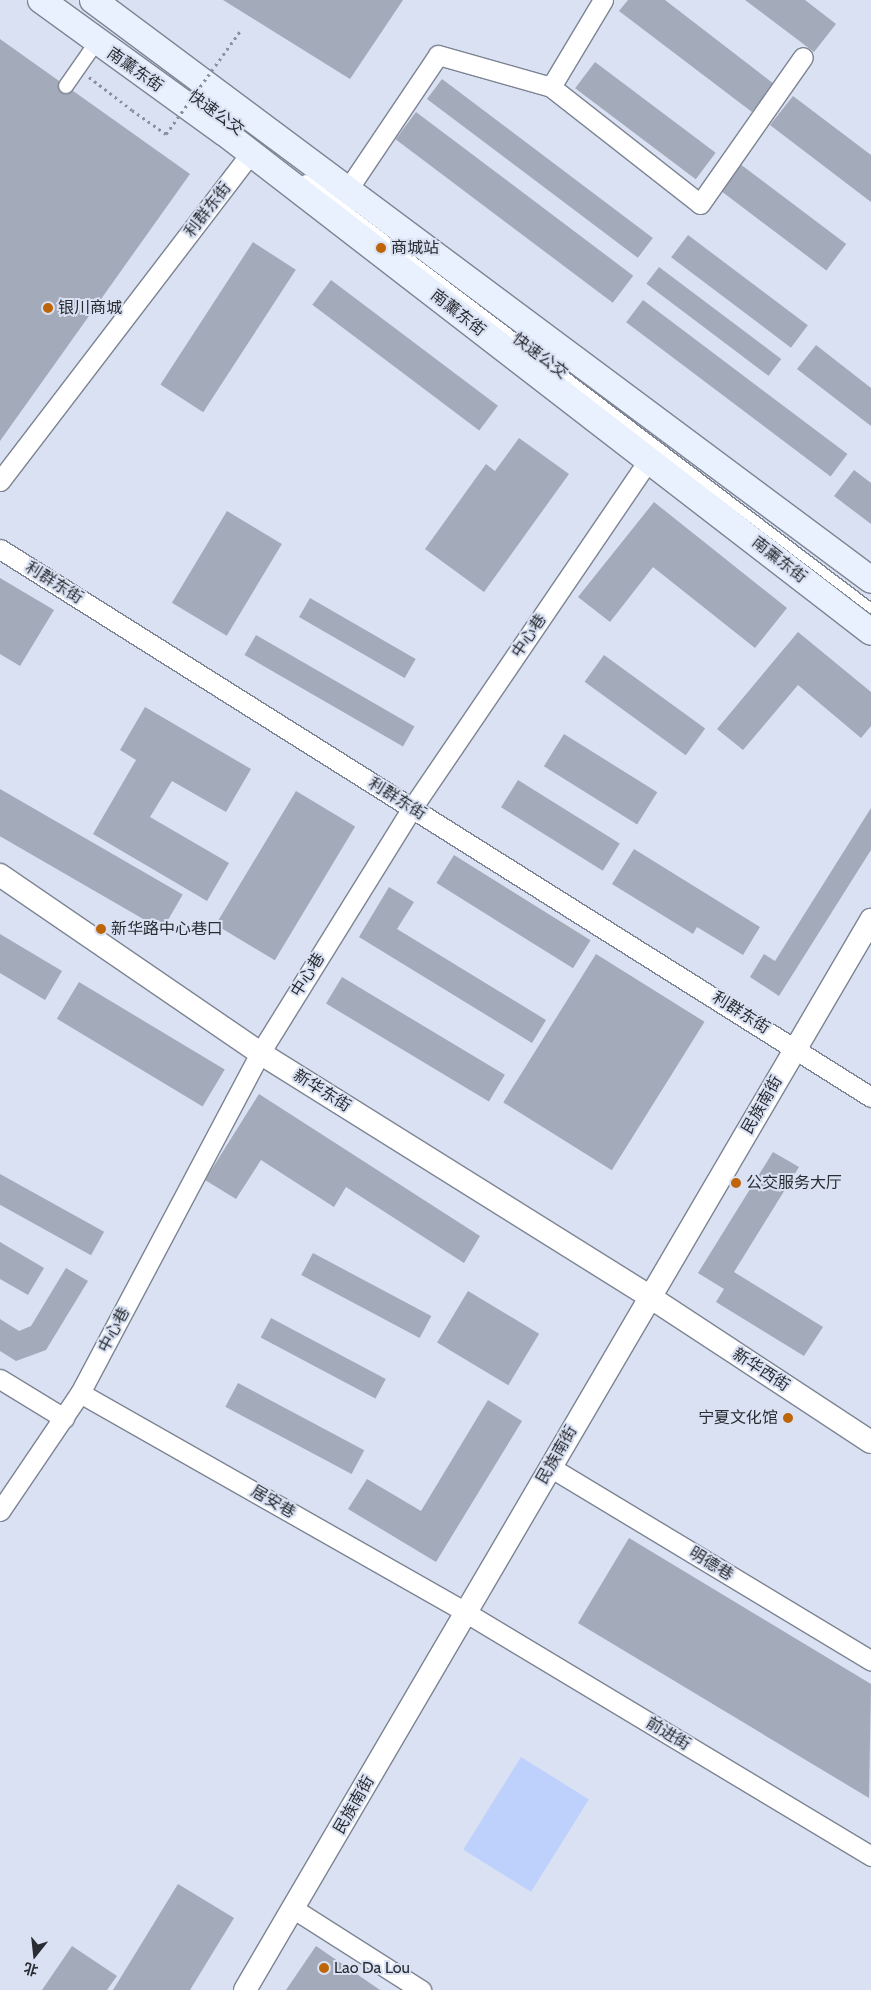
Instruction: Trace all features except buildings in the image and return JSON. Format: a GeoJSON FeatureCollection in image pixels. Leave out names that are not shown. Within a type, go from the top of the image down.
{"type":"FeatureCollection","features":[{"type":"Feature","properties":{"kind":"main road","name":"南薰东街"},"geometry":{"type":"LineString","coordinates":[[41,0],[96,43],[252,147],[871,632]]}},
{"type":"Feature","properties":{"kind":"main road","name":"南薰东街"},"geometry":{"type":"LineString","coordinates":[[106,4],[348,189],[871,580]]}},
{"type":"Feature","properties":{"kind":"street"},"geometry":{"type":"LineString","coordinates":[[551,87],[603,0]]}},
{"type":"Feature","properties":{"kind":"street"},"geometry":{"type":"LineString","coordinates":[[66,86],[96,43]]}},
{"type":"Feature","properties":{"kind":"street"},"geometry":{"type":"LineString","coordinates":[[348,189],[438,55],[551,87],[700,204],[803,57]]}},
{"type":"Feature","properties":{"kind":"street","name":"利群东街"},"geometry":{"type":"LineString","coordinates":[[0,481],[252,147]]}},
{"type":"Feature","properties":{"kind":"street","name":"中心巷"},"geometry":{"type":"LineString","coordinates":[[0,1511],[80,1393],[260,1053],[412,808],[648,459]]}},
{"type":"Feature","properties":{"kind":"street","name":"利群东街"},"geometry":{"type":"LineString","coordinates":[[0,548],[796,1047],[871,1097]]}},
{"type":"Feature","properties":{"kind":"street","name":"新华东街"},"geometry":{"type":"LineString","coordinates":[[0,875],[260,1053],[650,1297]]}},
{"type":"Feature","properties":{"kind":"street","name":"民族南街"},"geometry":{"type":"LineString","coordinates":[[246,1990],[465,1612],[871,920]]}},
{"type":"Feature","properties":{"kind":"street","name":"新华西街"},"geometry":{"type":"LineString","coordinates":[[650,1297],[871,1442]]}},
{"type":"Feature","properties":{"kind":"street"},"geometry":{"type":"LineString","coordinates":[[0,1379],[64,1418]]}},
{"type":"Feature","properties":{"kind":"street","name":"居安巷"},"geometry":{"type":"LineString","coordinates":[[80,1393],[465,1612]]}},
{"type":"Feature","properties":{"kind":"street","name":"明德巷"},"geometry":{"type":"LineString","coordinates":[[550,1467],[871,1661]]}},
{"type":"Feature","properties":{"kind":"street","name":"前进街"},"geometry":{"type":"LineString","coordinates":[[465,1612],[871,1856]]}},
{"type":"Feature","properties":{"kind":"street"},"geometry":{"type":"LineString","coordinates":[[294,1909],[421,1990]]}},
{"type":"Feature","properties":{"kind":"lane","name":"快速公交"},"geometry":{"type":"LineString","coordinates":[[141,59],[252,147]]}},
{"type":"Feature","properties":{"kind":"lane","name":"快速公交"},"geometry":{"type":"LineString","coordinates":[[294,170],[871,608]]}},
{"type":"Feature","properties":{"kind":"path"},"geometry":{"type":"LineString","coordinates":[[78,69],[166,134],[241,30]]}},
{"type":"Feature","properties":{"kind":"shaded area"},"geometry":{"type":"Polygon","coordinates":[[[521,1757],[589,1799],[531,1892],[463,1849],[521,1757]]]}},
{"type":"Feature","properties":{"kind":"place","name":"商城站"},"geometry":{"type":"Point","coordinates":[381,248]}},
{"type":"Feature","properties":{"kind":"place","name":"银川商城"},"geometry":{"type":"Point","coordinates":[48,308]}},
{"type":"Feature","properties":{"kind":"place","name":"新华路中心巷口"},"geometry":{"type":"Point","coordinates":[101,929]}},
{"type":"Feature","properties":{"kind":"place","name":"公交服务大厅"},"geometry":{"type":"Point","coordinates":[736,1183]}},
{"type":"Feature","properties":{"kind":"place","name":"宁夏文化馆"},"geometry":{"type":"Point","coordinates":[788,1418]}},
{"type":"Feature","properties":{"kind":"place","name":"Lao Da Lou"},"geometry":{"type":"Point","coordinates":[324,1968]}}]}
